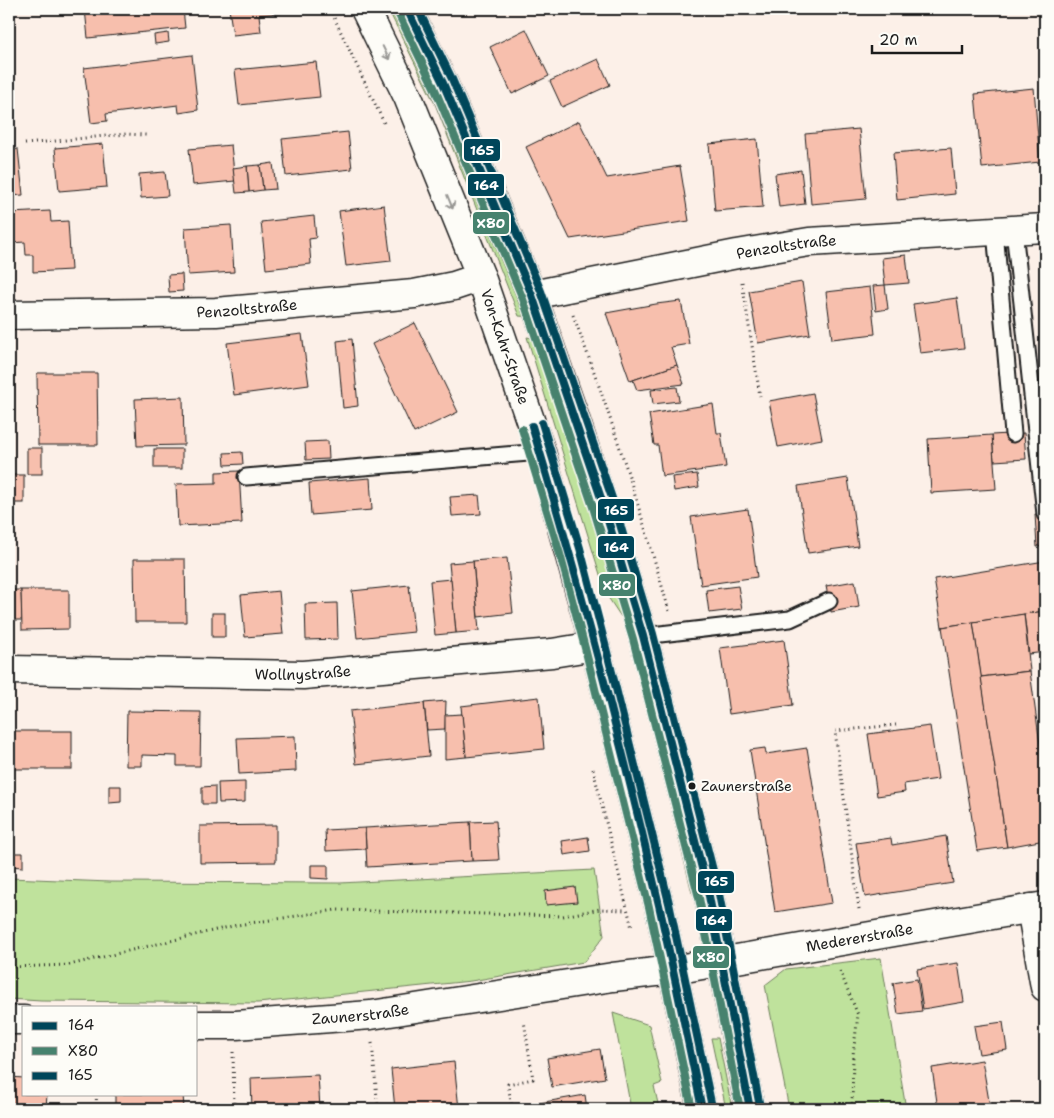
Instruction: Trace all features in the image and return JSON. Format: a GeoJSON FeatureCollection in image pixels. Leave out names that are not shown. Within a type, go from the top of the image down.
{"type":"FeatureCollection","features":[{"type":"Feature","properties":{"kind":"street","name":"Von-Kahr-Straße"},"geometry":{"type":"LineString","coordinates":[[364,9],[408,97],[481,278],[541,452],[595,646],[659,905],[702,1109]]}},
{"type":"Feature","properties":{"kind":"street"},"geometry":{"type":"LineString","coordinates":[[407,9],[443,83],[532,295],[576,419],[642,636],[709,896],[720,962],[750,1109]]}},
{"type":"Feature","properties":{"kind":"street","name":"Penzoltstraße"},"geometry":{"type":"LineString","coordinates":[[532,295],[737,254],[809,242],[1045,228]]}},
{"type":"Feature","properties":{"kind":"street","name":"Penzoltstraße"},"geometry":{"type":"LineString","coordinates":[[9,315],[216,312],[414,294],[454,286],[481,278]]}},
{"type":"Feature","properties":{"kind":"street","name":"Wollnystraße"},"geometry":{"type":"LineString","coordinates":[[9,670],[303,675],[552,652],[595,646]]}},
{"type":"Feature","properties":{"kind":"street"},"geometry":{"type":"LineString","coordinates":[[1038,907],[1045,987]]}},
{"type":"Feature","properties":{"kind":"street","name":"Medererstraße"},"geometry":{"type":"LineString","coordinates":[[673,970],[1038,907]]}},
{"type":"Feature","properties":{"kind":"street","name":"Zaunerstraße"},"geometry":{"type":"LineString","coordinates":[[198,1024],[236,1024],[372,1015],[673,970]]}},
{"type":"Feature","properties":{"kind":"street"},"geometry":{"type":"LineString","coordinates":[[9,1020],[22,1020]]}},
{"type":"Feature","properties":{"kind":"lane"},"geometry":{"type":"LineString","coordinates":[[1005,230],[1013,434]]}},
{"type":"Feature","properties":{"kind":"lane"},"geometry":{"type":"LineString","coordinates":[[1005,230],[1045,514]]}},
{"type":"Feature","properties":{"kind":"lane"},"geometry":{"type":"LineString","coordinates":[[246,477],[541,452]]}},
{"type":"Feature","properties":{"kind":"lane"},"geometry":{"type":"LineString","coordinates":[[642,636],[790,620],[829,600]]}},
{"type":"Feature","properties":{"kind":"path"},"geometry":{"type":"LineString","coordinates":[[330,9],[385,125]]}},
{"type":"Feature","properties":{"kind":"path"},"geometry":{"type":"LineString","coordinates":[[25,144],[126,134],[146,135]]}},
{"type":"Feature","properties":{"kind":"path"},"geometry":{"type":"LineString","coordinates":[[737,254],[760,396]]}},
{"type":"Feature","properties":{"kind":"path"},"geometry":{"type":"LineString","coordinates":[[863,936],[835,731],[896,725]]}},
{"type":"Feature","properties":{"kind":"path"},"geometry":{"type":"LineString","coordinates":[[591,762],[626,910],[644,973]]}},
{"type":"Feature","properties":{"kind":"path"},"geometry":{"type":"LineString","coordinates":[[9,967],[69,965],[237,924],[336,910],[563,916],[600,909],[626,910],[659,905]]}},
{"type":"Feature","properties":{"kind":"path"},"geometry":{"type":"LineString","coordinates":[[833,942],[836,962],[858,1015],[853,1055],[852,1109]]}},
{"type":"Feature","properties":{"kind":"path"},"geometry":{"type":"LineString","coordinates":[[512,1109],[508,1084],[533,1079],[524,1019]]}},
{"type":"Feature","properties":{"kind":"path"},"geometry":{"type":"LineString","coordinates":[[372,1038],[378,1109]]}},
{"type":"Feature","properties":{"kind":"path"},"geometry":{"type":"LineString","coordinates":[[233,1049],[234,1109]]}},
{"type":"Feature","properties":{"kind":"path"},"geometry":{"type":"LineString","coordinates":[[96,1096],[97,1109]]}},
{"type":"Feature","properties":{"kind":"green space"},"geometry":{"type":"Polygon","coordinates":[[[388,9],[396,9],[531,317],[519,316],[435,104],[388,9]]]}},
{"type":"Feature","properties":{"kind":"green space"},"geometry":{"type":"Polygon","coordinates":[[[527,337],[541,340],[632,625],[701,892],[692,893],[627,626],[606,594],[527,337]]]}},
{"type":"Feature","properties":{"kind":"green space"},"geometry":{"type":"Polygon","coordinates":[[[594,870],[604,936],[584,962],[471,981],[258,1003],[9,999],[9,878],[110,882],[340,883],[594,870]]]}},
{"type":"Feature","properties":{"kind":"green space"},"geometry":{"type":"Polygon","coordinates":[[[881,958],[906,1109],[789,1109],[765,985],[786,969],[881,958]]]}},
{"type":"Feature","properties":{"kind":"green space"},"geometry":{"type":"Polygon","coordinates":[[[613,1013],[649,1025],[662,1083],[654,1086],[659,1108],[667,1107],[668,1109],[631,1109],[613,1013]]]}},
{"type":"Feature","properties":{"kind":"green space"},"geometry":{"type":"Polygon","coordinates":[[[711,1038],[718,1038],[732,1109],[726,1109],[711,1038]]]}},
{"type":"Feature","properties":{"kind":"building"},"geometry":{"type":"Polygon","coordinates":[[[85,9],[183,9],[185,28],[88,38],[85,9]]]}},
{"type":"Feature","properties":{"kind":"building"},"geometry":{"type":"Polygon","coordinates":[[[229,9],[281,9],[281,13],[259,15],[261,32],[233,35],[229,9]]]}},
{"type":"Feature","properties":{"kind":"building"},"geometry":{"type":"Polygon","coordinates":[[[526,29],[549,76],[512,94],[490,47],[526,29]]]}},
{"type":"Feature","properties":{"kind":"building"},"geometry":{"type":"Polygon","coordinates":[[[168,33],[169,42],[155,44],[154,35],[168,33]]]}},
{"type":"Feature","properties":{"kind":"building"},"geometry":{"type":"Polygon","coordinates":[[[192,55],[198,110],[179,113],[178,105],[106,114],[107,121],[91,123],[84,68],[192,55]]]}},
{"type":"Feature","properties":{"kind":"building"},"geometry":{"type":"Polygon","coordinates":[[[598,59],[610,85],[562,107],[550,81],[598,59]]]}},
{"type":"Feature","properties":{"kind":"building"},"geometry":{"type":"Polygon","coordinates":[[[316,62],[320,97],[239,105],[235,70],[316,62]]]}},
{"type":"Feature","properties":{"kind":"building"},"geometry":{"type":"Polygon","coordinates":[[[1034,88],[1040,162],[982,168],[975,94],[1034,88]]]}},
{"type":"Feature","properties":{"kind":"building"},"geometry":{"type":"Polygon","coordinates":[[[579,121],[607,178],[680,166],[689,221],[570,239],[526,147],[579,121]]]}},
{"type":"Feature","properties":{"kind":"building"},"geometry":{"type":"Polygon","coordinates":[[[859,129],[866,199],[811,204],[805,134],[859,129]]]}},
{"type":"Feature","properties":{"kind":"building"},"geometry":{"type":"Polygon","coordinates":[[[348,132],[352,169],[286,176],[282,139],[348,132]]]}},
{"type":"Feature","properties":{"kind":"building"},"geometry":{"type":"Polygon","coordinates":[[[757,139],[763,207],[715,211],[709,144],[757,139]]]}},
{"type":"Feature","properties":{"kind":"building"},"geometry":{"type":"Polygon","coordinates":[[[103,144],[107,187],[59,191],[55,148],[103,144]]]}},
{"type":"Feature","properties":{"kind":"building"},"geometry":{"type":"Polygon","coordinates":[[[231,145],[235,181],[193,185],[189,149],[231,145]]]}},
{"type":"Feature","properties":{"kind":"building"},"geometry":{"type":"Polygon","coordinates":[[[951,148],[955,194],[897,200],[893,153],[951,148]]]}},
{"type":"Feature","properties":{"kind":"building"},"geometry":{"type":"Polygon","coordinates":[[[18,149],[23,195],[9,196],[9,150],[18,149]]]}},
{"type":"Feature","properties":{"kind":"building"},"geometry":{"type":"Polygon","coordinates":[[[273,163],[276,189],[263,190],[260,165],[273,163]]]}},
{"type":"Feature","properties":{"kind":"building"},"geometry":{"type":"Polygon","coordinates":[[[260,165],[263,190],[249,192],[247,166],[260,165]]]}},
{"type":"Feature","properties":{"kind":"building"},"geometry":{"type":"Polygon","coordinates":[[[247,166],[249,192],[236,193],[233,168],[247,166]]]}},
{"type":"Feature","properties":{"kind":"building"},"geometry":{"type":"Polygon","coordinates":[[[801,170],[805,204],[779,207],[775,174],[801,170]]]}},
{"type":"Feature","properties":{"kind":"building"},"geometry":{"type":"Polygon","coordinates":[[[165,172],[168,196],[141,198],[139,174],[165,172]]]}},
{"type":"Feature","properties":{"kind":"building"},"geometry":{"type":"Polygon","coordinates":[[[384,205],[391,261],[346,266],[339,211],[384,205]]]}},
{"type":"Feature","properties":{"kind":"building"},"geometry":{"type":"Polygon","coordinates":[[[50,211],[51,222],[68,221],[71,270],[33,272],[33,255],[26,255],[25,242],[11,243],[10,213],[50,211]]]}},
{"type":"Feature","properties":{"kind":"building"},"geometry":{"type":"Polygon","coordinates":[[[314,216],[316,238],[309,239],[311,264],[266,269],[261,222],[314,216]]]}},
{"type":"Feature","properties":{"kind":"building"},"geometry":{"type":"Polygon","coordinates":[[[231,225],[234,272],[188,275],[185,228],[231,225]]]}},
{"type":"Feature","properties":{"kind":"building"},"geometry":{"type":"Polygon","coordinates":[[[906,255],[909,283],[885,285],[882,258],[906,255]]]}},
{"type":"Feature","properties":{"kind":"building"},"geometry":{"type":"Polygon","coordinates":[[[182,274],[183,291],[169,292],[168,275],[182,274]]]}},
{"type":"Feature","properties":{"kind":"building"},"geometry":{"type":"Polygon","coordinates":[[[802,282],[810,334],[758,343],[749,291],[802,282]]]}},
{"type":"Feature","properties":{"kind":"building"},"geometry":{"type":"Polygon","coordinates":[[[885,285],[888,309],[876,311],[873,286],[885,285]]]}},
{"type":"Feature","properties":{"kind":"building"},"geometry":{"type":"Polygon","coordinates":[[[870,287],[875,334],[832,339],[826,292],[870,287]]]}},
{"type":"Feature","properties":{"kind":"building"},"geometry":{"type":"Polygon","coordinates":[[[957,298],[964,348],[920,353],[913,304],[957,298]]]}},
{"type":"Feature","properties":{"kind":"building"},"geometry":{"type":"Polygon","coordinates":[[[681,301],[689,344],[671,347],[677,365],[630,381],[606,313],[681,301]]]}},
{"type":"Feature","properties":{"kind":"building"},"geometry":{"type":"Polygon","coordinates":[[[415,323],[458,412],[414,433],[372,344],[415,323]]]}},
{"type":"Feature","properties":{"kind":"building"},"geometry":{"type":"Polygon","coordinates":[[[302,334],[309,385],[234,395],[227,343],[302,334]]]}},
{"type":"Feature","properties":{"kind":"building"},"geometry":{"type":"Polygon","coordinates":[[[352,339],[358,406],[343,408],[337,341],[352,339]]]}},
{"type":"Feature","properties":{"kind":"building"},"geometry":{"type":"Polygon","coordinates":[[[677,365],[684,384],[637,390],[633,380],[677,365]]]}},
{"type":"Feature","properties":{"kind":"building"},"geometry":{"type":"Polygon","coordinates":[[[37,373],[97,373],[98,445],[38,445],[37,373]]]}},
{"type":"Feature","properties":{"kind":"building"},"geometry":{"type":"Polygon","coordinates":[[[677,387],[679,401],[653,404],[651,390],[677,387]]]}},
{"type":"Feature","properties":{"kind":"building"},"geometry":{"type":"Polygon","coordinates":[[[813,393],[822,439],[778,447],[769,401],[813,393]]]}},
{"type":"Feature","properties":{"kind":"building"},"geometry":{"type":"Polygon","coordinates":[[[183,397],[184,445],[137,446],[135,399],[183,397]]]}},
{"type":"Feature","properties":{"kind":"building"},"geometry":{"type":"Polygon","coordinates":[[[713,404],[717,433],[721,433],[726,467],[662,476],[658,445],[654,445],[649,414],[713,404]]]}},
{"type":"Feature","properties":{"kind":"building"},"geometry":{"type":"Polygon","coordinates":[[[1024,433],[1026,459],[994,461],[992,435],[1024,433]]]}},
{"type":"Feature","properties":{"kind":"building"},"geometry":{"type":"Polygon","coordinates":[[[992,435],[996,489],[931,493],[928,439],[992,435]]]}},
{"type":"Feature","properties":{"kind":"building"},"geometry":{"type":"Polygon","coordinates":[[[328,441],[329,459],[306,460],[305,442],[328,441]]]}},
{"type":"Feature","properties":{"kind":"building"},"geometry":{"type":"Polygon","coordinates":[[[27,448],[42,448],[42,474],[27,474],[27,448]]]}},
{"type":"Feature","properties":{"kind":"building"},"geometry":{"type":"Polygon","coordinates":[[[154,449],[182,449],[182,468],[154,468],[154,449]]]}},
{"type":"Feature","properties":{"kind":"building"},"geometry":{"type":"Polygon","coordinates":[[[242,452],[243,464],[225,465],[224,453],[242,452]]]}},
{"type":"Feature","properties":{"kind":"building"},"geometry":{"type":"Polygon","coordinates":[[[239,471],[242,523],[178,526],[176,484],[216,483],[216,472],[239,471]]]}},
{"type":"Feature","properties":{"kind":"building"},"geometry":{"type":"Polygon","coordinates":[[[697,474],[699,487],[674,491],[672,477],[697,474]]]}},
{"type":"Feature","properties":{"kind":"building"},"geometry":{"type":"Polygon","coordinates":[[[9,475],[24,475],[24,503],[9,503],[9,475]]]}},
{"type":"Feature","properties":{"kind":"building"},"geometry":{"type":"Polygon","coordinates":[[[370,478],[372,510],[311,515],[309,483],[370,478]]]}},
{"type":"Feature","properties":{"kind":"building"},"geometry":{"type":"Polygon","coordinates":[[[848,478],[858,546],[808,553],[798,486],[848,478]]]}},
{"type":"Feature","properties":{"kind":"building"},"geometry":{"type":"Polygon","coordinates":[[[479,495],[481,514],[452,516],[450,497],[479,495]]]}},
{"type":"Feature","properties":{"kind":"building"},"geometry":{"type":"Polygon","coordinates":[[[748,509],[757,577],[701,585],[691,517],[748,509]]]}},
{"type":"Feature","properties":{"kind":"building"},"geometry":{"type":"Polygon","coordinates":[[[1035,514],[1045,514],[1045,546],[1037,547],[1035,514]]]}},
{"type":"Feature","properties":{"kind":"building"},"geometry":{"type":"Polygon","coordinates":[[[507,558],[513,613],[478,617],[473,561],[507,558]]]}},
{"type":"Feature","properties":{"kind":"building"},"geometry":{"type":"Polygon","coordinates":[[[134,559],[185,559],[186,622],[135,622],[134,559]]]}},
{"type":"Feature","properties":{"kind":"building"},"geometry":{"type":"Polygon","coordinates":[[[473,561],[479,631],[456,633],[449,563],[473,561]]]}},
{"type":"Feature","properties":{"kind":"building"},"geometry":{"type":"Polygon","coordinates":[[[1045,561],[1045,611],[942,627],[934,579],[1045,561]]]}},
{"type":"Feature","properties":{"kind":"building"},"geometry":{"type":"Polygon","coordinates":[[[451,579],[456,633],[435,635],[430,581],[451,579]]]}},
{"type":"Feature","properties":{"kind":"building"},"geometry":{"type":"Polygon","coordinates":[[[855,581],[859,607],[831,612],[826,586],[855,581]]]}},
{"type":"Feature","properties":{"kind":"building"},"geometry":{"type":"Polygon","coordinates":[[[409,585],[414,632],[357,638],[352,591],[409,585]]]}},
{"type":"Feature","properties":{"kind":"building"},"geometry":{"type":"Polygon","coordinates":[[[738,586],[742,609],[709,613],[706,590],[738,586]]]}},
{"type":"Feature","properties":{"kind":"building"},"geometry":{"type":"Polygon","coordinates":[[[9,590],[21,590],[22,620],[9,620],[9,590]]]}},
{"type":"Feature","properties":{"kind":"building"},"geometry":{"type":"Polygon","coordinates":[[[21,590],[69,590],[69,629],[22,630],[21,590]]]}},
{"type":"Feature","properties":{"kind":"building"},"geometry":{"type":"Polygon","coordinates":[[[279,591],[283,634],[245,637],[241,595],[279,591]]]}},
{"type":"Feature","properties":{"kind":"building"},"geometry":{"type":"Polygon","coordinates":[[[337,603],[338,639],[306,640],[305,604],[337,603]]]}},
{"type":"Feature","properties":{"kind":"building"},"geometry":{"type":"Polygon","coordinates":[[[1045,611],[1045,652],[1029,654],[1024,614],[1045,611]]]}},
{"type":"Feature","properties":{"kind":"building"},"geometry":{"type":"Polygon","coordinates":[[[212,613],[225,613],[225,637],[212,637],[212,613]]]}},
{"type":"Feature","properties":{"kind":"building"},"geometry":{"type":"Polygon","coordinates":[[[1024,614],[1030,671],[981,677],[973,622],[1024,614]]]}},
{"type":"Feature","properties":{"kind":"building"},"geometry":{"type":"Polygon","coordinates":[[[973,622],[1007,847],[977,851],[942,627],[973,622]]]}},
{"type":"Feature","properties":{"kind":"building"},"geometry":{"type":"Polygon","coordinates":[[[784,640],[793,705],[729,714],[720,648],[784,640]]]}},
{"type":"Feature","properties":{"kind":"building"},"geometry":{"type":"Polygon","coordinates":[[[1030,671],[1045,781],[1045,840],[1007,847],[981,677],[1030,671]]]}},
{"type":"Feature","properties":{"kind":"building"},"geometry":{"type":"Polygon","coordinates":[[[539,697],[544,749],[466,757],[461,706],[539,697]]]}},
{"type":"Feature","properties":{"kind":"building"},"geometry":{"type":"Polygon","coordinates":[[[446,701],[445,729],[427,730],[424,703],[446,701]]]}},
{"type":"Feature","properties":{"kind":"building"},"geometry":{"type":"Polygon","coordinates":[[[424,703],[429,756],[356,764],[350,711],[424,703]]]}},
{"type":"Feature","properties":{"kind":"building"},"geometry":{"type":"Polygon","coordinates":[[[127,711],[201,712],[200,766],[177,766],[177,756],[142,755],[142,766],[126,766],[127,711]]]}},
{"type":"Feature","properties":{"kind":"building"},"geometry":{"type":"Polygon","coordinates":[[[462,714],[466,757],[445,759],[445,715],[462,714]]]}},
{"type":"Feature","properties":{"kind":"building"},"geometry":{"type":"Polygon","coordinates":[[[930,726],[938,779],[904,784],[905,792],[877,796],[868,734],[930,726]]]}},
{"type":"Feature","properties":{"kind":"building"},"geometry":{"type":"Polygon","coordinates":[[[13,731],[72,731],[72,769],[13,769],[13,731]]]}},
{"type":"Feature","properties":{"kind":"building"},"geometry":{"type":"Polygon","coordinates":[[[295,736],[296,771],[239,774],[237,738],[295,736]]]}},
{"type":"Feature","properties":{"kind":"building"},"geometry":{"type":"Polygon","coordinates":[[[765,748],[766,754],[807,748],[832,903],[775,912],[750,750],[765,748]]]}},
{"type":"Feature","properties":{"kind":"building"},"geometry":{"type":"Polygon","coordinates":[[[245,782],[245,802],[219,803],[218,783],[245,782]]]}},
{"type":"Feature","properties":{"kind":"building"},"geometry":{"type":"Polygon","coordinates":[[[109,786],[121,786],[121,802],[109,803],[109,786]]]}},
{"type":"Feature","properties":{"kind":"building"},"geometry":{"type":"Polygon","coordinates":[[[215,786],[215,804],[202,804],[202,787],[215,786]]]}},
{"type":"Feature","properties":{"kind":"building"},"geometry":{"type":"Polygon","coordinates":[[[496,821],[499,860],[472,861],[470,822],[496,821]]]}},
{"type":"Feature","properties":{"kind":"building"},"geometry":{"type":"Polygon","coordinates":[[[470,822],[472,861],[367,867],[365,828],[470,822]]]}},
{"type":"Feature","properties":{"kind":"building"},"geometry":{"type":"Polygon","coordinates":[[[276,825],[276,862],[200,863],[200,826],[276,825]]]}},
{"type":"Feature","properties":{"kind":"building"},"geometry":{"type":"Polygon","coordinates":[[[365,828],[366,849],[326,851],[325,830],[365,828]]]}},
{"type":"Feature","properties":{"kind":"building"},"geometry":{"type":"Polygon","coordinates":[[[946,836],[953,883],[865,897],[856,843],[891,838],[892,845],[946,836]]]}},
{"type":"Feature","properties":{"kind":"building"},"geometry":{"type":"Polygon","coordinates":[[[588,837],[590,851],[564,855],[562,841],[588,837]]]}},
{"type":"Feature","properties":{"kind":"building"},"geometry":{"type":"Polygon","coordinates":[[[9,853],[23,853],[23,867],[9,866],[9,853]]]}},
{"type":"Feature","properties":{"kind":"building"},"geometry":{"type":"Polygon","coordinates":[[[311,865],[328,865],[328,879],[311,878],[311,865]]]}},
{"type":"Feature","properties":{"kind":"building"},"geometry":{"type":"Polygon","coordinates":[[[575,887],[577,902],[546,905],[545,891],[575,887]]]}},
{"type":"Feature","properties":{"kind":"building"},"geometry":{"type":"Polygon","coordinates":[[[958,963],[964,1002],[923,1009],[917,969],[958,963]]]}},
{"type":"Feature","properties":{"kind":"building"},"geometry":{"type":"Polygon","coordinates":[[[917,979],[922,1011],[898,1014],[893,983],[917,979]]]}},
{"type":"Feature","properties":{"kind":"building"},"geometry":{"type":"Polygon","coordinates":[[[1003,1022],[1007,1050],[979,1054],[974,1026],[1003,1022]]]}},
{"type":"Feature","properties":{"kind":"building"},"geometry":{"type":"Polygon","coordinates":[[[600,1049],[605,1078],[552,1087],[547,1058],[600,1049]]]}},
{"type":"Feature","properties":{"kind":"building"},"geometry":{"type":"Polygon","coordinates":[[[982,1060],[990,1107],[938,1109],[932,1068],[982,1060]]]}},
{"type":"Feature","properties":{"kind":"building"},"geometry":{"type":"Polygon","coordinates":[[[454,1062],[459,1109],[395,1109],[391,1069],[454,1062]]]}},
{"type":"Feature","properties":{"kind":"building"},"geometry":{"type":"Polygon","coordinates":[[[318,1075],[320,1109],[252,1109],[251,1078],[318,1075]]]}},
{"type":"Feature","properties":{"kind":"building"},"geometry":{"type":"Polygon","coordinates":[[[9,1077],[22,1078],[22,1096],[47,1096],[46,1109],[9,1109],[9,1077]]]}},
{"type":"Feature","properties":{"kind":"building"},"geometry":{"type":"Polygon","coordinates":[[[585,1095],[587,1109],[540,1109],[539,1103],[585,1095]]]}},
{"type":"Feature","properties":{"kind":"building"},"geometry":{"type":"Polygon","coordinates":[[[115,1096],[183,1096],[184,1109],[115,1109],[115,1096]]]}},
{"type":"Feature","properties":{"kind":"transit line","name":"164"},"geometry":{"type":"LineString","coordinates":[[407,9],[443,83],[532,295],[603,504],[643,636],[709,896],[750,1109]]}},
{"type":"Feature","properties":{"kind":"transit line","name":"165"},"geometry":{"type":"LineString","coordinates":[[418,9],[452,79],[541,291],[613,501],[653,634],[719,894],[760,1107]]}},
{"type":"Feature","properties":{"kind":"transit line","name":"X80"},"geometry":{"type":"LineString","coordinates":[[398,13],[434,87],[523,299],[593,507],[633,639],[699,898],[740,1109]]}},
{"type":"Feature","properties":{"kind":"transit line","name":"165"},"geometry":{"type":"LineString","coordinates":[[542,423],[580,548],[605,644],[669,903],[712,1107]]}},
{"type":"Feature","properties":{"kind":"transit line","name":"164"},"geometry":{"type":"LineString","coordinates":[[532,426],[584,605],[630,784],[659,905],[702,1109]]}},
{"type":"Feature","properties":{"kind":"transit line","name":"X80"},"geometry":{"type":"LineString","coordinates":[[522,429],[560,554],[585,648],[649,907],[692,1109]]}},
{"type":"Feature","properties":{"kind":"place","name":"Zaunerstraße"},"geometry":{"type":"Point","coordinates":[692,786]}}]}
